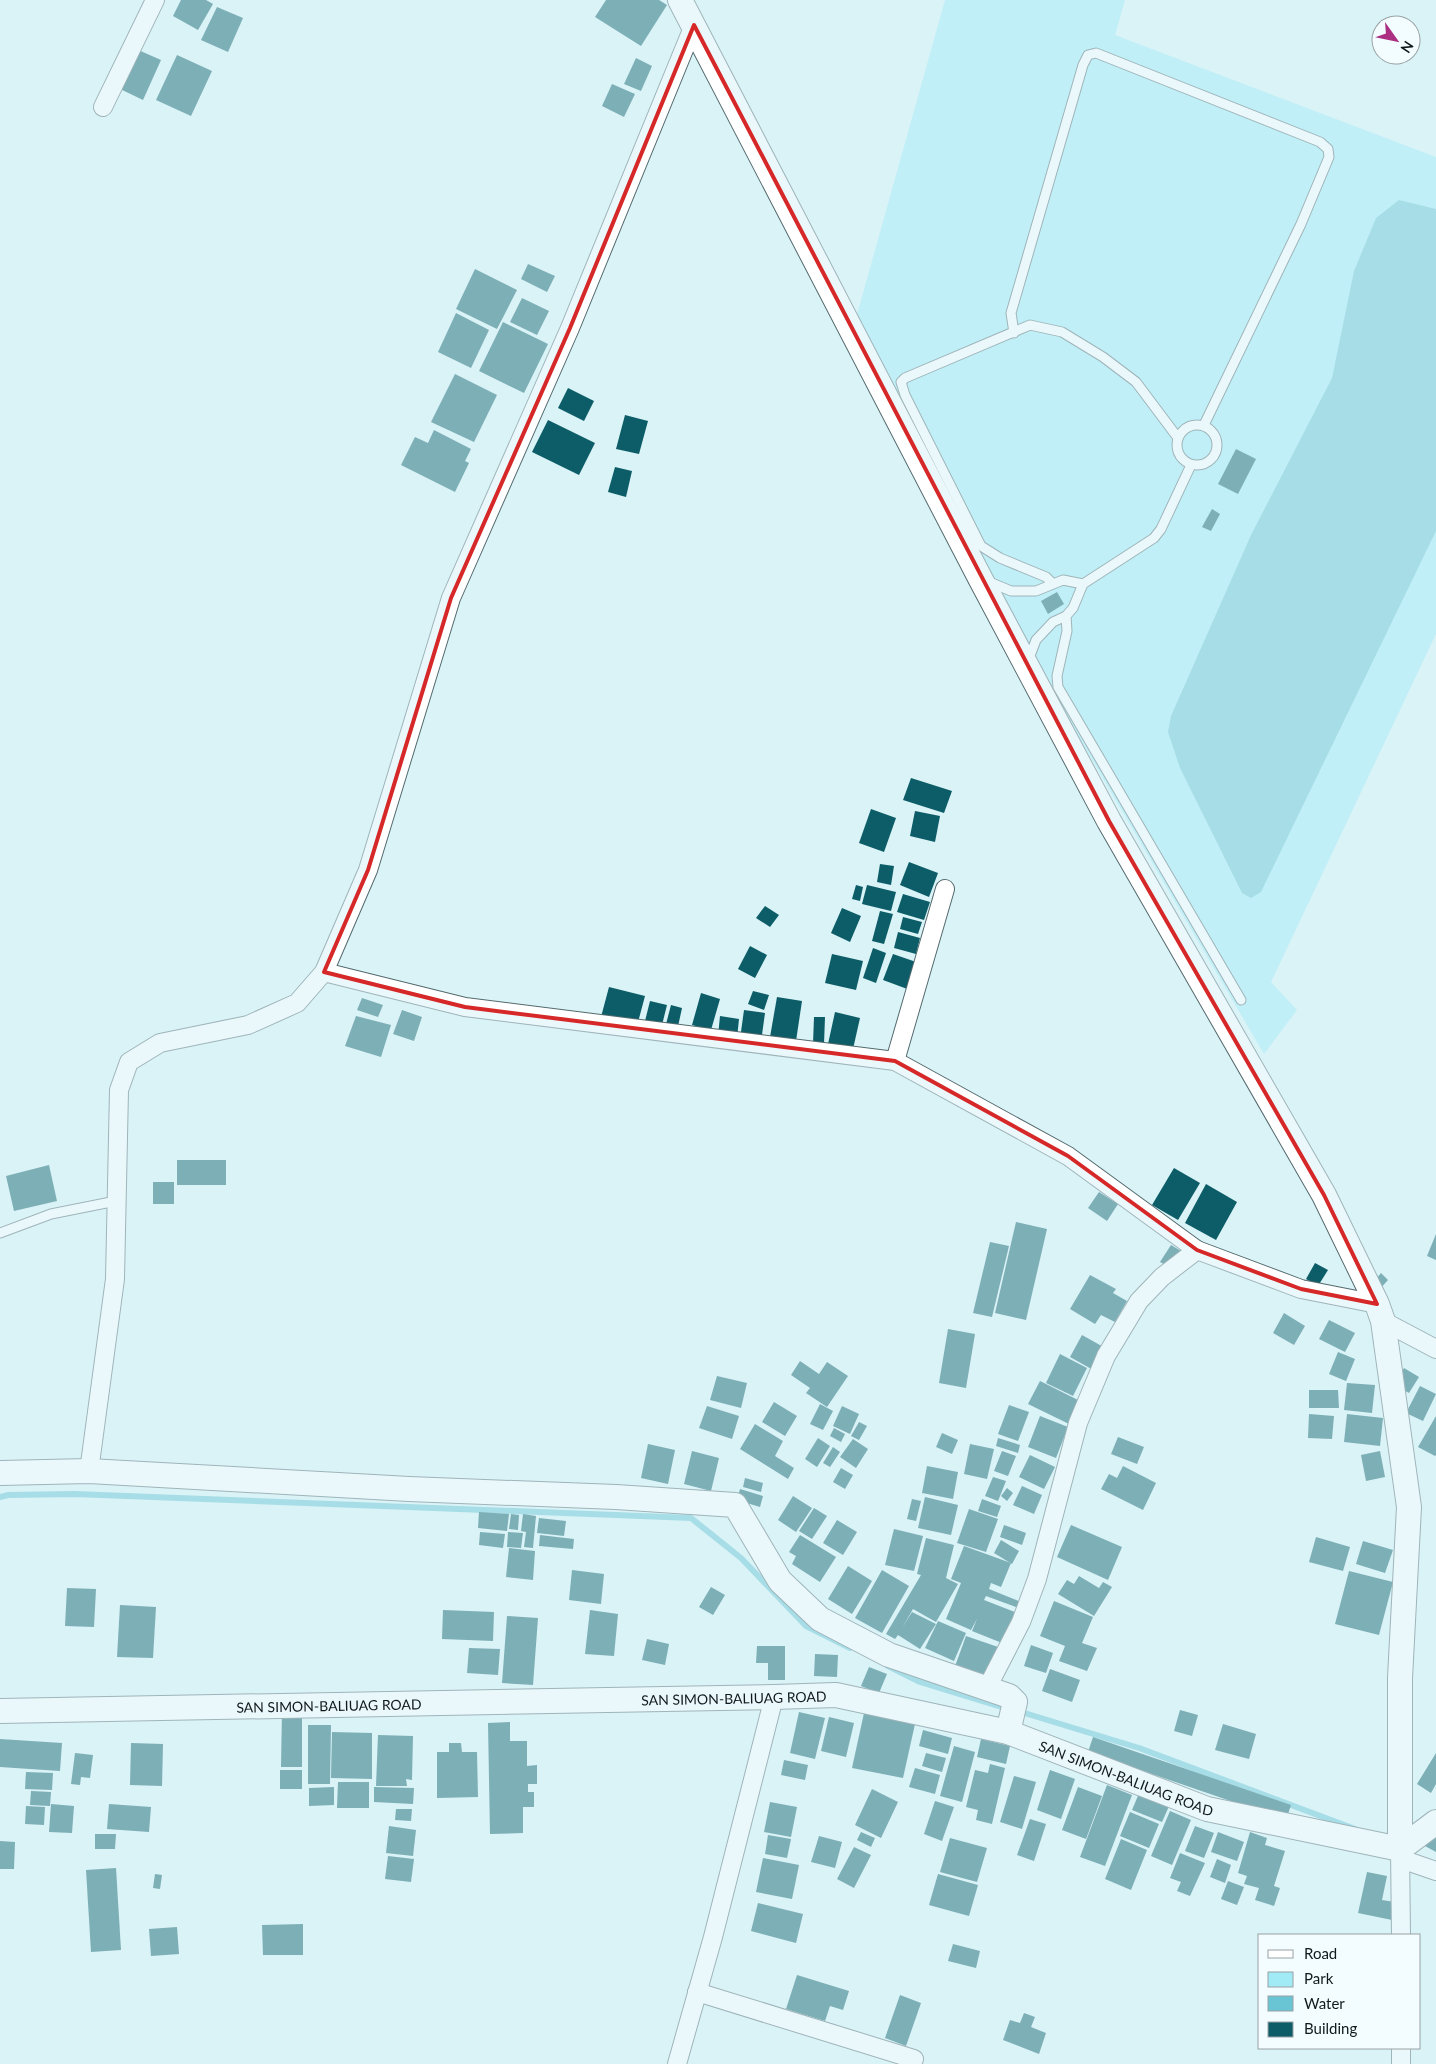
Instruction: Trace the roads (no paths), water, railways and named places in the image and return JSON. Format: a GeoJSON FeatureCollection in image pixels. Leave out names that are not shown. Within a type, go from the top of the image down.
{"type":"FeatureCollection","features":[{"type":"Feature","properties":{"kind":"main road"},"geometry":{"type":"LineString","coordinates":[[680,0],[980,578],[1109,821],[1324,1194],[1380,1313],[1409,1507],[1400,1678],[1401,1854]]}},
{"type":"Feature","properties":{"kind":"main road"},"geometry":{"type":"LineString","coordinates":[[0,1473],[89,1470],[400,1489],[616,1497],[735,1505],[780,1581],[820,1619],[889,1655],[1009,1696],[1015,1702],[1008,1732]]}},
{"type":"Feature","properties":{"kind":"main road","name":"SAN SIMON-BALIUAG ROAD"},"geometry":{"type":"LineString","coordinates":[[0,1711],[774,1698],[836,1694],[1008,1732],[1207,1809],[1401,1854]]}},
{"type":"Feature","properties":{"kind":"main road"},"geometry":{"type":"LineString","coordinates":[[1401,1854],[1436,1822]]}},
{"type":"Feature","properties":{"kind":"street"},"geometry":{"type":"LineString","coordinates":[[103,107],[155,0]]}},
{"type":"Feature","properties":{"kind":"street"},"geometry":{"type":"LineString","coordinates":[[89,1470],[115,1279],[118,1090],[129,1062],[160,1043],[248,1025],[297,1003],[324,972],[368,870],[451,598],[570,328],[694,25]]}},
{"type":"Feature","properties":{"kind":"street"},"geometry":{"type":"LineString","coordinates":[[895,1061],[945,889]]}},
{"type":"Feature","properties":{"kind":"street"},"geometry":{"type":"LineString","coordinates":[[324,972],[465,1007],[895,1061],[1068,1156],[1197,1250],[1301,1290],[1380,1313],[1436,1349]]}},
{"type":"Feature","properties":{"kind":"street"},"geometry":{"type":"LineString","coordinates":[[987,1688],[1021,1622],[1037,1579],[1078,1423],[1106,1356],[1139,1301],[1162,1277],[1197,1250]]}},
{"type":"Feature","properties":{"kind":"street"},"geometry":{"type":"LineString","coordinates":[[677,2064],[774,1698]]}},
{"type":"Feature","properties":{"kind":"street"},"geometry":{"type":"LineString","coordinates":[[1401,1934],[1401,1854],[1436,1871]]}},
{"type":"Feature","properties":{"kind":"street"},"geometry":{"type":"LineString","coordinates":[[697,1992],[914,2059]]}},
{"type":"Feature","properties":{"kind":"street"},"geometry":{"type":"LineString","coordinates":[[1401,2049],[1401,2064]]}},
{"type":"Feature","properties":{"kind":"lane"},"geometry":{"type":"LineString","coordinates":[[1014,333],[1011,313],[1082,65],[1088,55],[1096,53],[1320,142],[1328,149],[1329,157],[1301,224],[1204,425]]}},
{"type":"Feature","properties":{"kind":"lane"},"geometry":{"type":"LineString","coordinates":[[1052,583],[1046,577],[1000,558],[981,546],[905,395],[901,382],[905,378],[1014,333],[1030,324],[1062,332],[1103,357],[1136,382],[1178,438]]}},
{"type":"Feature","properties":{"kind":"lane"},"geometry":{"type":"LineString","coordinates":[[1193,424],[1204,425],[1213,431],[1218,440],[1217,451],[1211,460],[1206,463],[1191,465],[1182,459],[1177,450],[1178,438],[1183,430],[1193,424]]}},
{"type":"Feature","properties":{"kind":"lane"},"geometry":{"type":"LineString","coordinates":[[1027,664],[1036,640],[1053,622],[1066,616],[1073,608],[1083,584],[1154,538],[1161,529],[1191,465]]}},
{"type":"Feature","properties":{"kind":"lane"},"geometry":{"type":"LineString","coordinates":[[980,578],[1011,590],[1036,591],[1063,580],[1083,584]]}},
{"type":"Feature","properties":{"kind":"lane"},"geometry":{"type":"LineString","coordinates":[[1066,616],[1068,631],[1057,676],[1058,687],[1241,1000]]}},
{"type":"Feature","properties":{"kind":"lane"},"geometry":{"type":"LineString","coordinates":[[0,1233],[51,1214],[116,1201]]}},
{"type":"Feature","properties":{"kind":"water"},"geometry":{"type":"Polygon","coordinates":[[[1399,200],[1436,209],[1436,531],[1261,892],[1251,898],[1242,893],[1180,768],[1168,732],[1171,716],[1251,535],[1332,378],[1354,271],[1376,218],[1399,200]]]}},
{"type":"Feature","properties":{"kind":"waterway"},"geometry":{"type":"LineString","coordinates":[[0,1497],[8,1495],[75,1494],[691,1518],[741,1558],[806,1626],[850,1648]]}},
{"type":"Feature","properties":{"kind":"waterway"},"geometry":{"type":"LineString","coordinates":[[888,1666],[920,1682],[1008,1709]]}},
{"type":"Feature","properties":{"kind":"waterway"},"geometry":{"type":"LineString","coordinates":[[1018,1711],[1139,1748],[1355,1829]]}}]}
